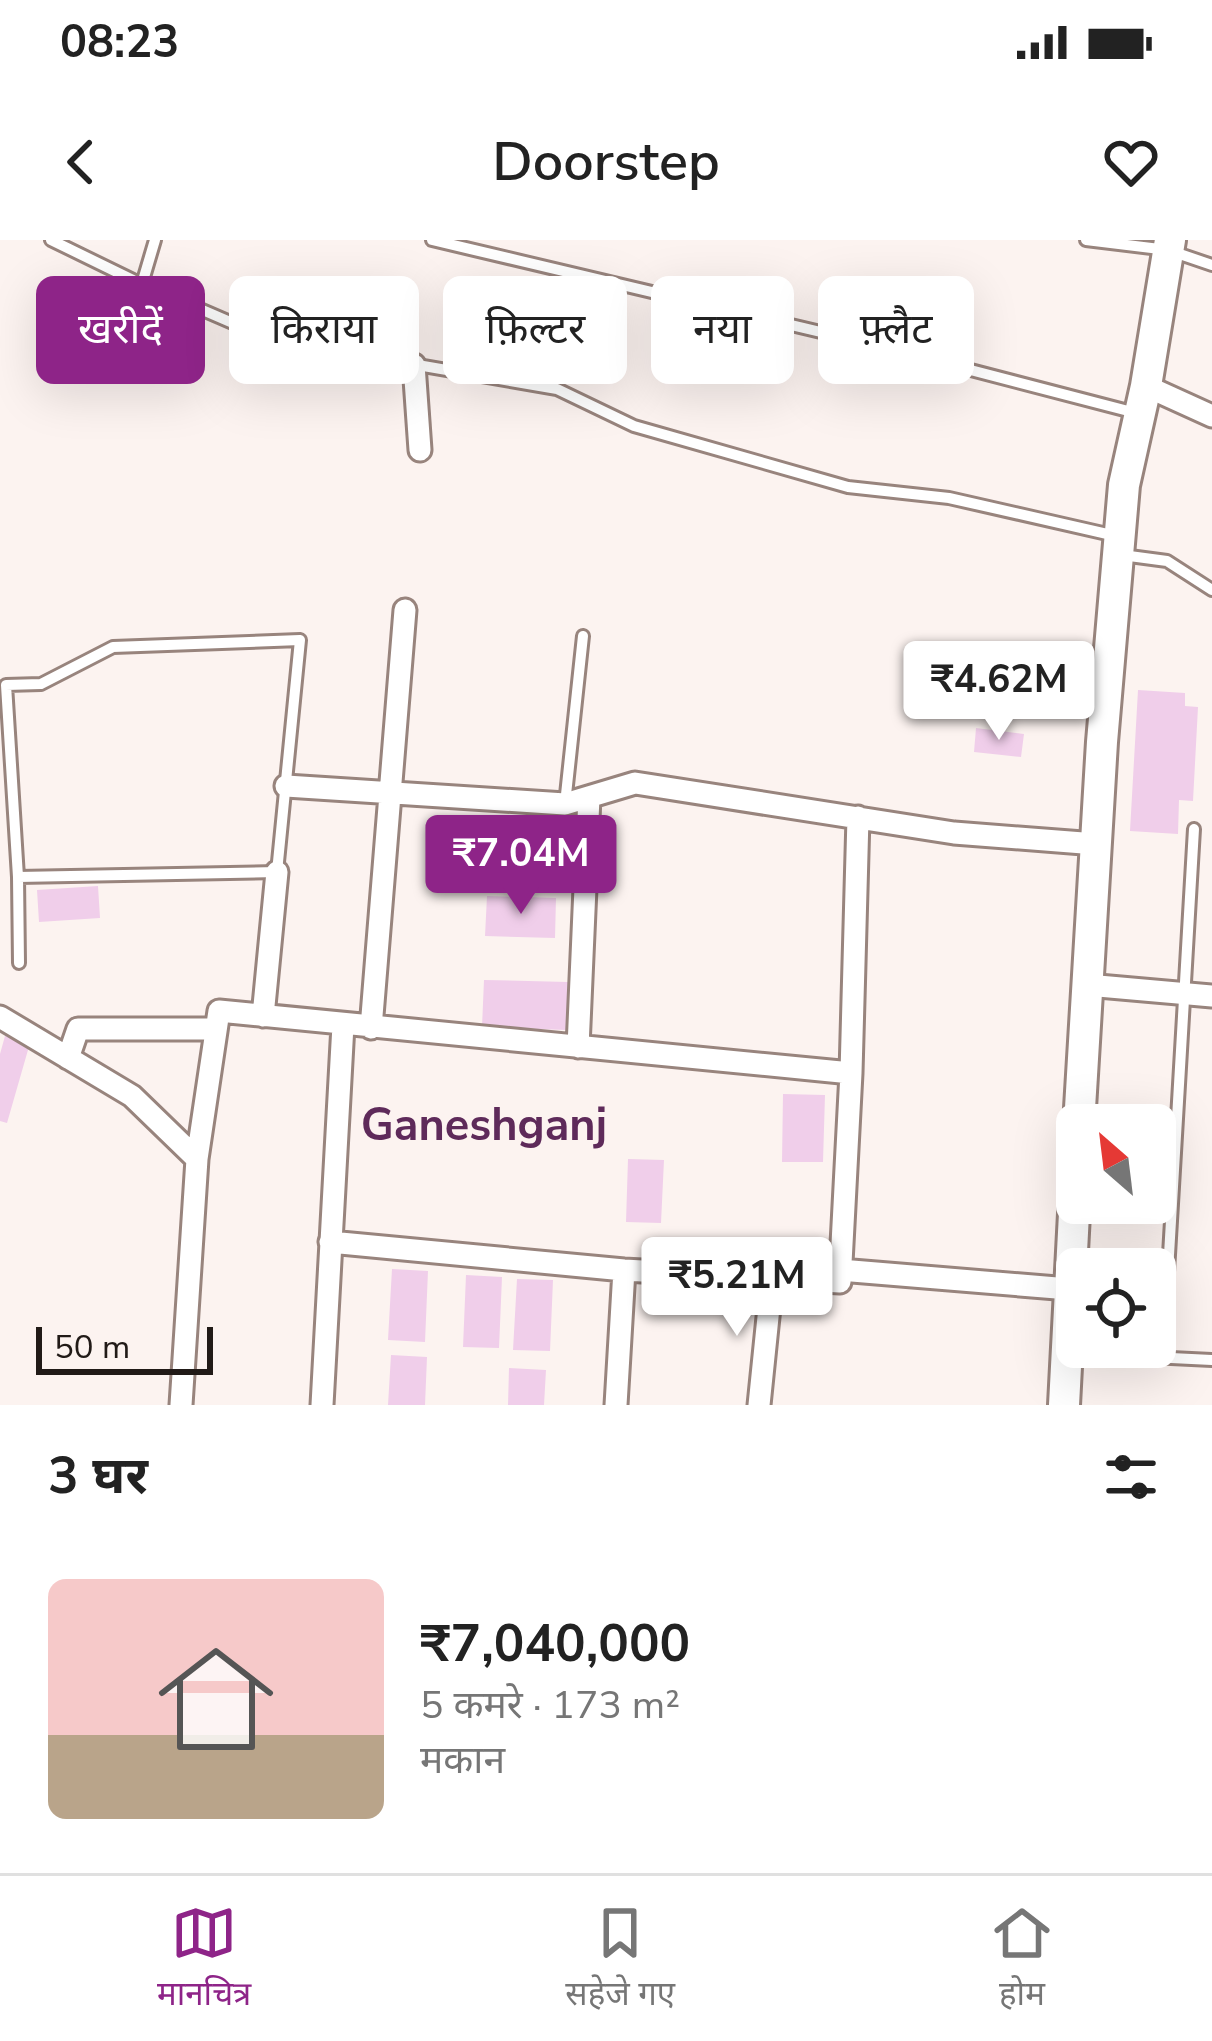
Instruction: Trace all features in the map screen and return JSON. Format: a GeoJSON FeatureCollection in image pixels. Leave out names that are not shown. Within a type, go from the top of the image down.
{"type":"FeatureCollection","features":[{"type":"Feature","properties":{"kind":"street"},"geometry":{"type":"LineString","coordinates":[[1080,1104],[1124,485],[1169,245]]}},
{"type":"Feature","properties":{"kind":"street"},"geometry":{"type":"LineString","coordinates":[[415,384],[420,450]]}},
{"type":"Feature","properties":{"kind":"street"},"geometry":{"type":"LineString","coordinates":[[1143,400],[1212,416]]}},
{"type":"Feature","properties":{"kind":"street"},"geometry":{"type":"LineString","coordinates":[[371,1028],[405,610]]}},
{"type":"Feature","properties":{"kind":"street"},"geometry":{"type":"LineString","coordinates":[[286,786],[565,804],[634,783],[954,833],[1096,844]]}},
{"type":"Feature","properties":{"kind":"street"},"geometry":{"type":"LineString","coordinates":[[578,1047],[589,797]]}},
{"type":"Feature","properties":{"kind":"street"},"geometry":{"type":"LineString","coordinates":[[331,1242],[624,1270],[839,1282],[858,817]]}},
{"type":"Feature","properties":{"kind":"street"},"geometry":{"type":"LineString","coordinates":[[263,1016],[277,872]]}},
{"type":"Feature","properties":{"kind":"street"},"geometry":{"type":"LineString","coordinates":[[1088,985],[1212,996]]}},
{"type":"Feature","properties":{"kind":"street"},"geometry":{"type":"LineString","coordinates":[[181,1405],[197,1159],[219,1011],[850,1073]]}},
{"type":"Feature","properties":{"kind":"street"},"geometry":{"type":"LineString","coordinates":[[0,1017],[132,1096],[197,1159]]}},
{"type":"Feature","properties":{"kind":"street"},"geometry":{"type":"LineString","coordinates":[[322,1405],[343,1025]]}},
{"type":"Feature","properties":{"kind":"street"},"geometry":{"type":"LineString","coordinates":[[68,1058],[78,1029],[216,1029]]}},
{"type":"Feature","properties":{"kind":"street"},"geometry":{"type":"LineString","coordinates":[[616,1405],[624,1270]]}},
{"type":"Feature","properties":{"kind":"street"},"geometry":{"type":"LineString","coordinates":[[840,1270],[1056,1288]]}},
{"type":"Feature","properties":{"kind":"street"},"geometry":{"type":"LineString","coordinates":[[759,1405],[772,1278]]}},
{"type":"Feature","properties":{"kind":"street"},"geometry":{"type":"LineString","coordinates":[[1064,1405],[1065,1368]]}},
{"type":"Feature","properties":{"kind":"lane"},"geometry":{"type":"LineString","coordinates":[[51,240],[125,276]]}},
{"type":"Feature","properties":{"kind":"lane"},"geometry":{"type":"LineString","coordinates":[[144,276],[155,240]]}},
{"type":"Feature","properties":{"kind":"lane"},"geometry":{"type":"LineString","coordinates":[[432,240],[863,342],[1143,400]]}},
{"type":"Feature","properties":{"kind":"lane"},"geometry":{"type":"LineString","coordinates":[[1086,240],[1169,245],[1212,265]]}},
{"type":"Feature","properties":{"kind":"lane"},"geometry":{"type":"LineString","coordinates":[[419,366],[556,389],[634,426],[848,487],[949,498],[1119,545],[1167,561],[1212,590]]}},
{"type":"Feature","properties":{"kind":"lane"},"geometry":{"type":"LineString","coordinates":[[565,804],[584,637]]}},
{"type":"Feature","properties":{"kind":"lane"},"geometry":{"type":"LineString","coordinates":[[18,877],[277,872],[300,640],[113,646],[41,684],[5,685],[19,963]]}},
{"type":"Feature","properties":{"kind":"lane"},"geometry":{"type":"LineString","coordinates":[[1169,1248],[1194,829]]}},
{"type":"Feature","properties":{"kind":"lane"},"geometry":{"type":"LineString","coordinates":[[1176,1358],[1212,1360]]}},
{"type":"Feature","properties":{"kind":"building"},"geometry":{"type":"Polygon","coordinates":[[[1138,690],[1185,693],[1185,706],[1198,707],[1193,801],[1179,800],[1178,834],[1130,831],[1138,690]]]}},
{"type":"Feature","properties":{"kind":"building"},"geometry":{"type":"Polygon","coordinates":[[[976,728],[1024,734],[1021,757],[974,752],[976,728]]]}},
{"type":"Feature","properties":{"kind":"building"},"geometry":{"type":"Polygon","coordinates":[[[98,886],[100,918],[39,922],[37,890],[98,886]]]}},
{"type":"Feature","properties":{"kind":"building"},"geometry":{"type":"Polygon","coordinates":[[[487,896],[556,898],[555,938],[485,936],[487,896]]]}},
{"type":"Feature","properties":{"kind":"building"},"geometry":{"type":"Polygon","coordinates":[[[484,980],[568,982],[567,1030],[482,1027],[484,980]]]}},
{"type":"Feature","properties":{"kind":"building"},"geometry":{"type":"Polygon","coordinates":[[[5,1036],[30,1043],[7,1123],[0,1121],[0,1054],[5,1036]]]}},
{"type":"Feature","properties":{"kind":"building"},"geometry":{"type":"Polygon","coordinates":[[[783,1094],[825,1095],[823,1162],[782,1162],[783,1094]]]}},
{"type":"Feature","properties":{"kind":"building"},"geometry":{"type":"Polygon","coordinates":[[[628,1159],[664,1160],[661,1223],[626,1222],[628,1159]]]}},
{"type":"Feature","properties":{"kind":"building"},"geometry":{"type":"Polygon","coordinates":[[[392,1269],[428,1271],[425,1342],[388,1340],[392,1269]]]}},
{"type":"Feature","properties":{"kind":"building"},"geometry":{"type":"Polygon","coordinates":[[[466,1275],[502,1277],[499,1348],[463,1347],[466,1275]]]}},
{"type":"Feature","properties":{"kind":"building"},"geometry":{"type":"Polygon","coordinates":[[[517,1279],[553,1280],[550,1351],[513,1350],[517,1279]]]}},
{"type":"Feature","properties":{"kind":"building"},"geometry":{"type":"Polygon","coordinates":[[[391,1355],[427,1357],[425,1405],[388,1405],[391,1355]]]}},
{"type":"Feature","properties":{"kind":"building"},"geometry":{"type":"Polygon","coordinates":[[[509,1368],[546,1370],[544,1405],[508,1405],[509,1368]]]}},
{"type":"Feature","properties":{"kind":"district","name":"Ganeshganj"},"geometry":{"type":"Point","coordinates":[484,1125]}}]}
